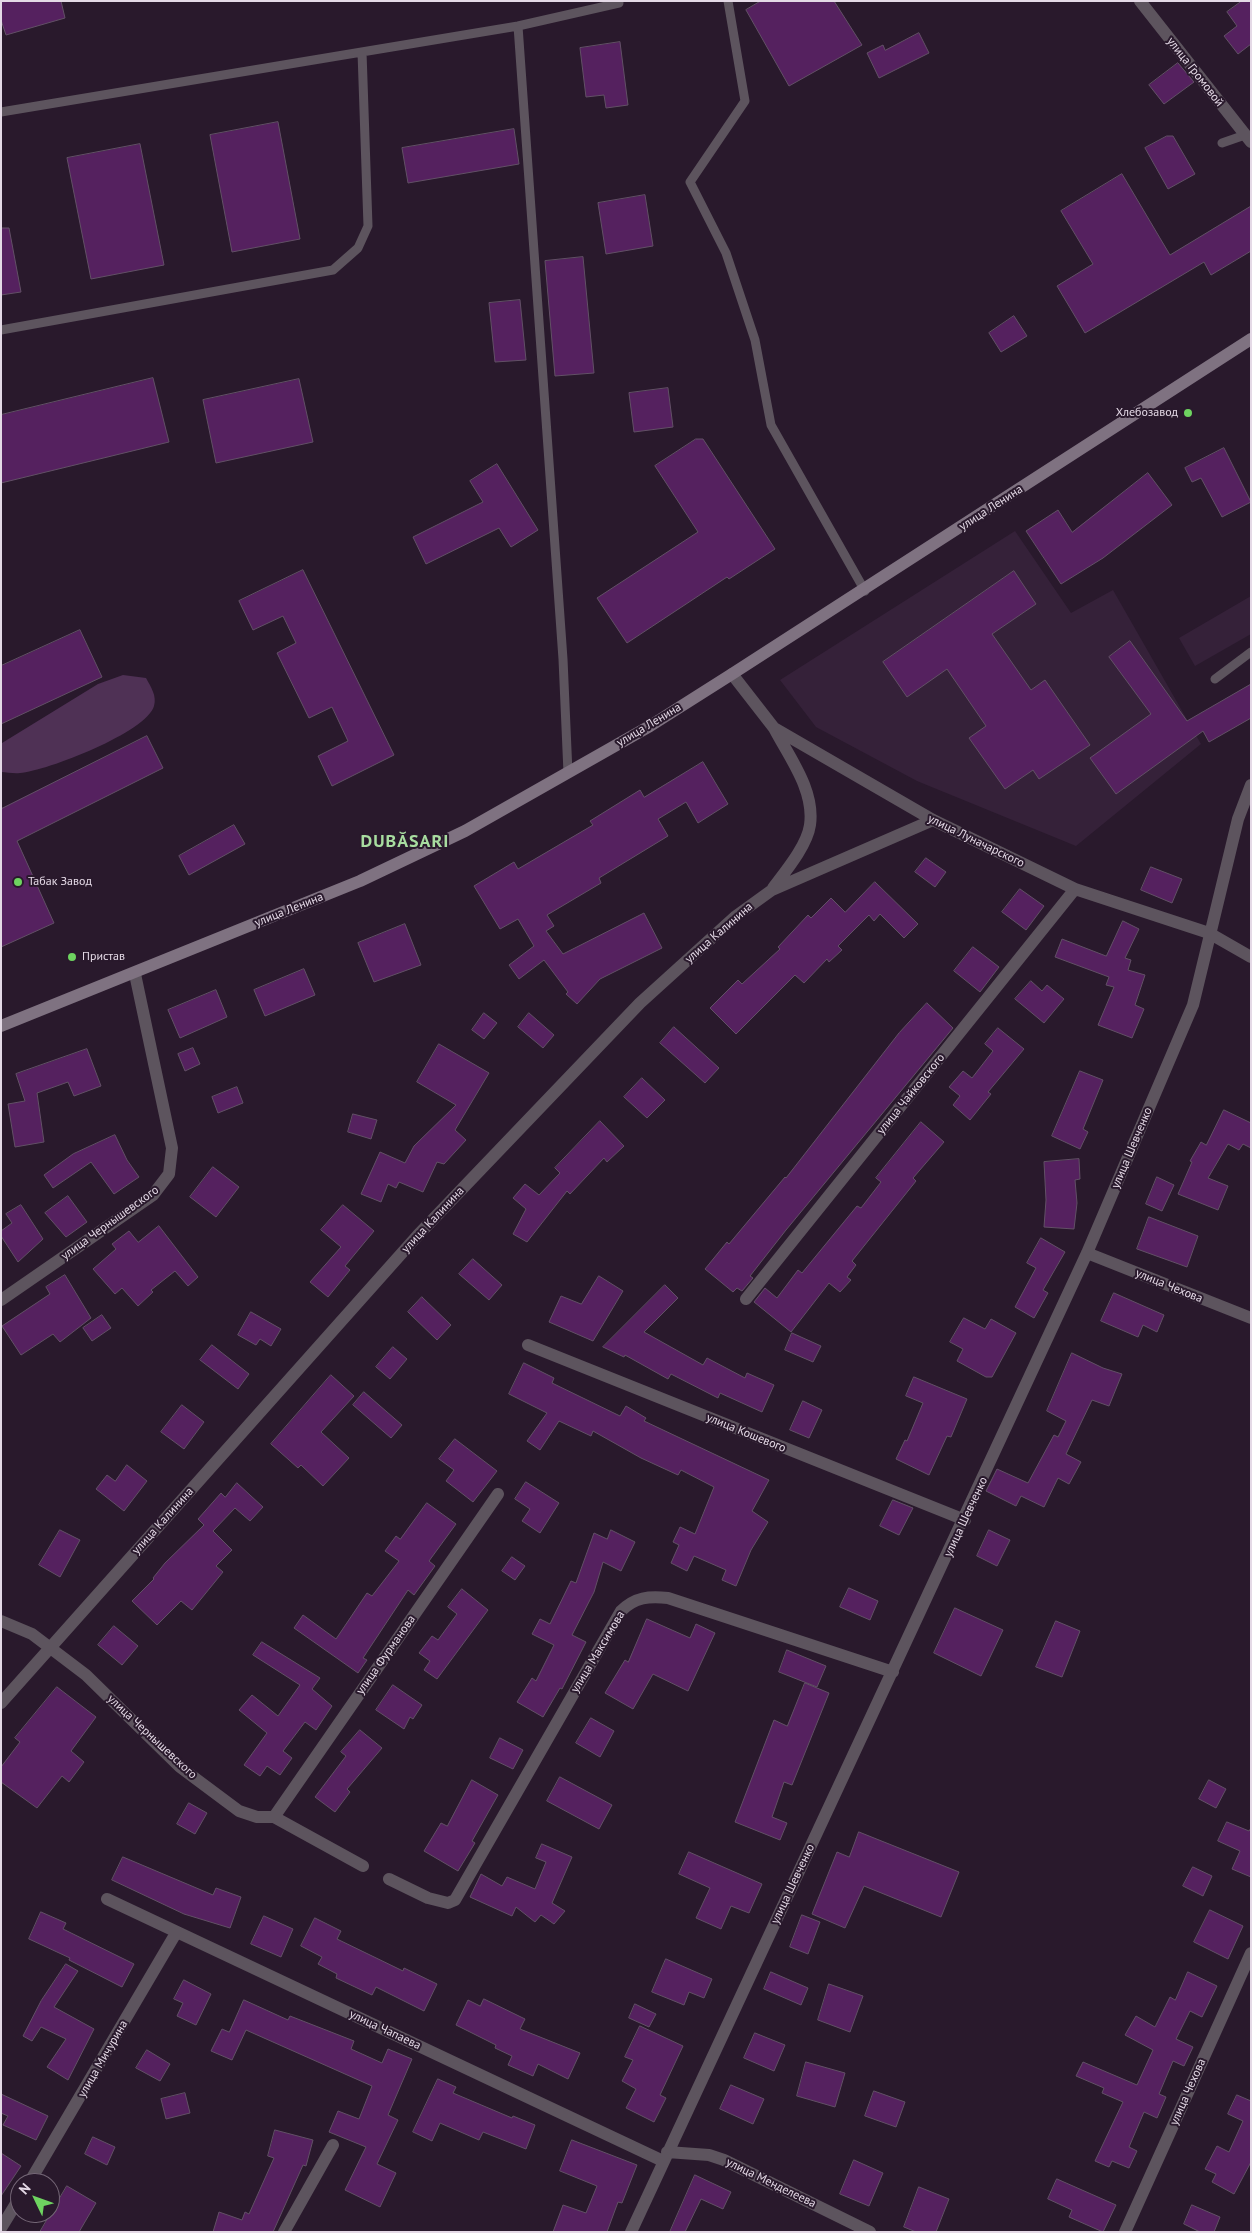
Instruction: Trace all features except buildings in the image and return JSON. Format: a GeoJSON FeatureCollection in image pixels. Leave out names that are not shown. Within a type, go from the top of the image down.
{"type":"FeatureCollection","features":[{"type":"Feature","properties":{"kind":"street","name":"улица Громовой"},"geometry":{"type":"LineString","coordinates":[[1140,1],[1248,138]]}},
{"type":"Feature","properties":{"kind":"street","name":"улица Ленина"},"geometry":{"type":"LineString","coordinates":[[1,1026],[135,974],[360,881],[466,831],[568,773],[865,591],[1251,339]]}},
{"type":"Feature","properties":{"kind":"street","name":"улица Луначарского"},"geometry":{"type":"LineString","coordinates":[[732,674],[774,728],[933,820],[1075,889],[1209,933],[1251,957]]}},
{"type":"Feature","properties":{"kind":"street"},"geometry":{"type":"LineString","coordinates":[[772,890],[797,855],[810,825],[808,793],[774,728]]}},
{"type":"Feature","properties":{"kind":"street","name":"улица Шевченко"},"geometry":{"type":"LineString","coordinates":[[631,2232],[1087,1253],[1193,1005],[1238,819],[1251,785]]}},
{"type":"Feature","properties":{"kind":"street","name":"улица Калинина"},"geometry":{"type":"LineString","coordinates":[[1,1703],[418,1235],[640,1003],[736,916],[772,890],[933,820]]}},
{"type":"Feature","properties":{"kind":"street","name":"улица Чайковского"},"geometry":{"type":"LineString","coordinates":[[746,1299],[1075,889]]}},
{"type":"Feature","properties":{"kind":"street","name":"улица Чернышевского"},"geometry":{"type":"LineString","coordinates":[[1,1300],[153,1195],[169,1174],[172,1148],[135,974]]}},
{"type":"Feature","properties":{"kind":"street","name":"улица Чехова"},"geometry":{"type":"LineString","coordinates":[[1087,1253],[1251,1318]]}},
{"type":"Feature","properties":{"kind":"street","name":"улица Кошевого"},"geometry":{"type":"LineString","coordinates":[[528,1345],[964,1520]]}},
{"type":"Feature","properties":{"kind":"street","name":"улица Фурманова"},"geometry":{"type":"LineString","coordinates":[[274,1817],[498,1494]]}},
{"type":"Feature","properties":{"kind":"street","name":"улица Максимова"},"geometry":{"type":"LineString","coordinates":[[389,1879],[428,1898],[448,1903],[455,1900],[462,1891],[620,1611],[631,1601],[651,1596],[668,1598],[893,1672]]}},
{"type":"Feature","properties":{"kind":"street","name":"улица Чернышевского"},"geometry":{"type":"LineString","coordinates":[[1,1622],[32,1634],[86,1674],[180,1767],[239,1812],[256,1817],[274,1817],[363,1866]]}},
{"type":"Feature","properties":{"kind":"street","name":"улица Чапаева"},"geometry":{"type":"LineString","coordinates":[[107,1899],[176,1933],[665,2157]]}},
{"type":"Feature","properties":{"kind":"street","name":"улица Мичурина"},"geometry":{"type":"LineString","coordinates":[[35,2173],[176,1933]]}},
{"type":"Feature","properties":{"kind":"street","name":"улица Чехова"},"geometry":{"type":"LineString","coordinates":[[1125,2232],[1251,1953]]}},
{"type":"Feature","properties":{"kind":"street"},"geometry":{"type":"LineString","coordinates":[[284,2232],[333,2145]]}},
{"type":"Feature","properties":{"kind":"street","name":"улица Менделеева"},"geometry":{"type":"LineString","coordinates":[[665,2157],[709,2155],[724,2160],[870,2232]]}},
{"type":"Feature","properties":{"kind":"street"},"geometry":{"type":"LineString","coordinates":[[1,2228],[10,2213]]}},
{"type":"Feature","properties":{"kind":"lane"},"geometry":{"type":"LineString","coordinates":[[728,1],[745,101],[690,182],[726,253],[755,340],[772,426],[865,591]]}},
{"type":"Feature","properties":{"kind":"lane"},"geometry":{"type":"LineString","coordinates":[[1,112],[518,26],[619,3]]}},
{"type":"Feature","properties":{"kind":"lane"},"geometry":{"type":"LineString","coordinates":[[518,26],[564,659],[568,773]]}},
{"type":"Feature","properties":{"kind":"lane"},"geometry":{"type":"LineString","coordinates":[[1,330],[333,270],[358,248],[368,226],[362,52]]}},
{"type":"Feature","properties":{"kind":"lane"},"geometry":{"type":"LineString","coordinates":[[1222,143],[1248,138]]}},
{"type":"Feature","properties":{"kind":"lane"},"geometry":{"type":"LineString","coordinates":[[1215,679],[1251,652]]}},
{"type":"Feature","properties":{"kind":"shaded area"},"geometry":{"type":"Polygon","coordinates":[[[1015,531],[1071,613],[1113,590],[1201,744],[1076,846],[917,781],[816,727],[780,680],[1015,531]]]}},
{"type":"Feature","properties":{"kind":"shaded area"},"geometry":{"type":"Polygon","coordinates":[[[1251,596],[1251,634],[1195,666],[1179,638],[1251,596]]]}},
{"type":"Feature","properties":{"kind":"shaded area"},"geometry":{"type":"Polygon","coordinates":[[[123,675],[146,678],[154,695],[154,706],[147,716],[134,727],[116,738],[72,758],[33,771],[20,773],[1,772],[2,743],[98,684],[123,675]]]}},
{"type":"Feature","properties":{"kind":"place","name":"Хлебозавод"},"geometry":{"type":"Point","coordinates":[1188,413]}},
{"type":"Feature","properties":{"kind":"place","name":"Табак Завод"},"geometry":{"type":"Point","coordinates":[18,882]}},
{"type":"Feature","properties":{"kind":"place","name":"Пристав"},"geometry":{"type":"Point","coordinates":[72,957]}},
{"type":"Feature","properties":{"kind":"district","name":"DUBĂSARI"},"geometry":{"type":"Point","coordinates":[405,842]}}]}
